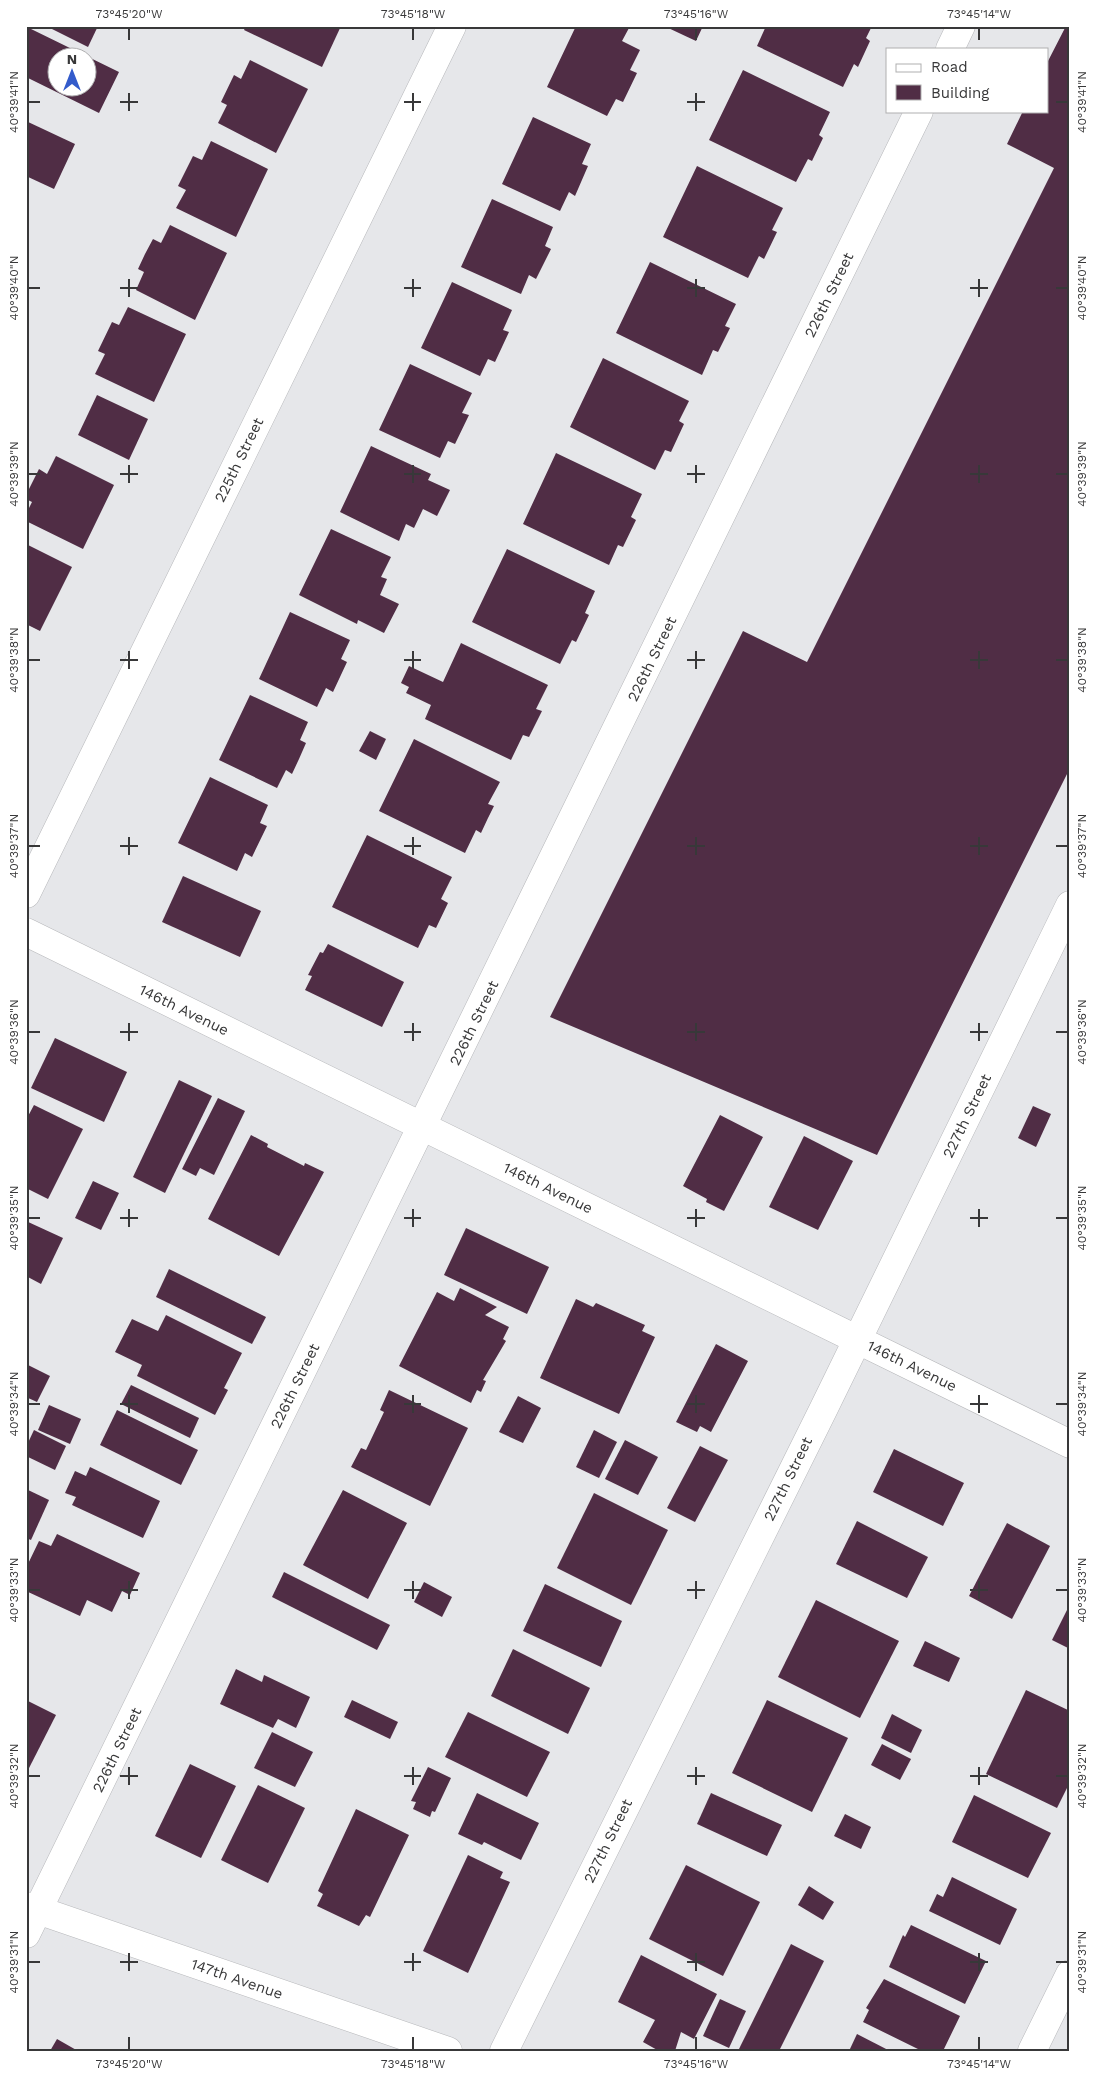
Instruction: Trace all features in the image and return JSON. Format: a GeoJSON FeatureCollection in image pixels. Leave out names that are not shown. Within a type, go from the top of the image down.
{"type":"FeatureCollection","features":[{"type":"Feature","properties":{"kind":"street","name":"225th Street"},"geometry":{"type":"LineString","coordinates":[[26,894],[452,26]]}},
{"type":"Feature","properties":{"kind":"street"},"geometry":{"type":"LineString","coordinates":[[950,48],[961,26]]}},
{"type":"Feature","properties":{"kind":"street","name":"226th Street"},"geometry":{"type":"LineString","coordinates":[[30,1917],[423,1127],[919,112]]}},
{"type":"Feature","properties":{"kind":"street","name":"227th Street"},"geometry":{"type":"LineString","coordinates":[[504,2051],[858,1339],[1070,906]]}},
{"type":"Feature","properties":{"kind":"street","name":"146th Avenue"},"geometry":{"type":"LineString","coordinates":[[26,932],[1070,1444]]}},
{"type":"Feature","properties":{"kind":"street","name":"147th Avenue"},"geometry":{"type":"LineString","coordinates":[[30,1917],[448,2051]]}},
{"type":"Feature","properties":{"kind":"street"},"geometry":{"type":"LineString","coordinates":[[1032,2051],[1070,1974]]}},
{"type":"Feature","properties":{"kind":"building"},"geometry":{"type":"Polygon","coordinates":[[[46,26],[98,26],[88,47],[46,26]]]}},
{"type":"Feature","properties":{"kind":"building"},"geometry":{"type":"Polygon","coordinates":[[[246,26],[341,26],[322,67],[244,30],[246,26]]]}},
{"type":"Feature","properties":{"kind":"building"},"geometry":{"type":"Polygon","coordinates":[[[576,26],[624,26],[629,28],[622,41],[640,50],[630,70],[637,73],[623,102],[616,99],[607,116],[547,87],[576,26]]]}},
{"type":"Feature","properties":{"kind":"building"},"geometry":{"type":"Polygon","coordinates":[[[664,26],[703,26],[696,41],[664,26]]]}},
{"type":"Feature","properties":{"kind":"building"},"geometry":{"type":"Polygon","coordinates":[[[766,26],[872,26],[866,38],[870,41],[858,67],[854,64],[843,87],[757,46],[766,26]]]}},
{"type":"Feature","properties":{"kind":"building"},"geometry":{"type":"Polygon","coordinates":[[[1066,26],[1070,26],[1070,768],[877,1155],[550,1017],[743,631],[807,662],[1054,168],[1007,144],[1023,112],[1048,112],[1048,61],[1066,26]]]}},
{"type":"Feature","properties":{"kind":"building"},"geometry":{"type":"Polygon","coordinates":[[[29,28],[70,48],[48,48],[48,88],[26,77],[26,30],[29,28]]]}},
{"type":"Feature","properties":{"kind":"building"},"geometry":{"type":"Polygon","coordinates":[[[250,60],[308,89],[276,153],[218,123],[227,105],[221,102],[234,75],[241,79],[250,60]]]}},
{"type":"Feature","properties":{"kind":"building"},"geometry":{"type":"Polygon","coordinates":[[[98,62],[119,72],[99,113],[69,98],[98,98],[98,62]]]}},
{"type":"Feature","properties":{"kind":"building"},"geometry":{"type":"Polygon","coordinates":[[[743,70],[830,112],[819,135],[823,138],[812,161],[808,159],[796,182],[709,140],[743,70]]]}},
{"type":"Feature","properties":{"kind":"building"},"geometry":{"type":"Polygon","coordinates":[[[533,117],[591,144],[582,164],[588,166],[575,196],[569,192],[560,211],[502,184],[533,117]]]}},
{"type":"Feature","properties":{"kind":"building"},"geometry":{"type":"Polygon","coordinates":[[[26,121],[75,144],[54,189],[26,176],[26,121]]]}},
{"type":"Feature","properties":{"kind":"building"},"geometry":{"type":"Polygon","coordinates":[[[211,141],[268,169],[236,237],[176,208],[186,190],[178,186],[193,156],[202,160],[211,141]]]}},
{"type":"Feature","properties":{"kind":"building"},"geometry":{"type":"Polygon","coordinates":[[[697,166],[783,208],[772,230],[777,232],[764,259],[759,256],[748,278],[663,237],[697,166]]]}},
{"type":"Feature","properties":{"kind":"building"},"geometry":{"type":"Polygon","coordinates":[[[492,199],[553,227],[545,246],[551,249],[536,279],[529,275],[521,294],[461,267],[492,199]]]}},
{"type":"Feature","properties":{"kind":"building"},"geometry":{"type":"Polygon","coordinates":[[[170,225],[227,253],[195,320],[136,290],[144,272],[138,269],[145,254],[153,239],[161,243],[170,225]]]}},
{"type":"Feature","properties":{"kind":"building"},"geometry":{"type":"Polygon","coordinates":[[[650,262],[736,304],[725,326],[730,328],[718,352],[713,350],[702,375],[616,333],[650,262]]]}},
{"type":"Feature","properties":{"kind":"building"},"geometry":{"type":"Polygon","coordinates":[[[452,282],[512,310],[503,330],[509,332],[495,362],[488,359],[480,376],[421,348],[452,282]]]}},
{"type":"Feature","properties":{"kind":"building"},"geometry":{"type":"Polygon","coordinates":[[[128,307],[186,334],[154,402],[95,374],[105,354],[98,351],[112,322],[119,325],[128,307]]]}},
{"type":"Feature","properties":{"kind":"building"},"geometry":{"type":"Polygon","coordinates":[[[603,358],[689,401],[679,421],[684,424],[671,452],[665,450],[655,470],[570,427],[603,358]]]}},
{"type":"Feature","properties":{"kind":"building"},"geometry":{"type":"Polygon","coordinates":[[[410,364],[472,393],[462,413],[469,415],[455,444],[448,441],[440,458],[379,430],[410,364]]]}},
{"type":"Feature","properties":{"kind":"building"},"geometry":{"type":"Polygon","coordinates":[[[97,395],[148,419],[129,460],[78,435],[97,395]]]}},
{"type":"Feature","properties":{"kind":"building"},"geometry":{"type":"Polygon","coordinates":[[[371,446],[431,474],[428,480],[450,490],[437,516],[423,509],[414,528],[406,524],[399,541],[340,512],[371,446]]]}},
{"type":"Feature","properties":{"kind":"building"},"geometry":{"type":"Polygon","coordinates":[[[556,453],[642,494],[631,517],[636,520],[623,547],[618,545],[609,565],[523,524],[556,453]]]}},
{"type":"Feature","properties":{"kind":"building"},"geometry":{"type":"Polygon","coordinates":[[[56,456],[114,485],[83,549],[26,521],[26,514],[32,502],[26,499],[26,495],[39,469],[47,474],[56,456]]]}},
{"type":"Feature","properties":{"kind":"building"},"geometry":{"type":"Polygon","coordinates":[[[331,529],[391,557],[381,577],[387,579],[380,595],[399,604],[384,633],[358,620],[357,624],[299,595],[331,529]]]}},
{"type":"Feature","properties":{"kind":"building"},"geometry":{"type":"Polygon","coordinates":[[[26,544],[72,567],[40,631],[26,624],[26,544]]]}},
{"type":"Feature","properties":{"kind":"building"},"geometry":{"type":"Polygon","coordinates":[[[507,549],[595,591],[585,613],[589,615],[576,642],[572,640],[560,664],[472,622],[507,549]]]}},
{"type":"Feature","properties":{"kind":"building"},"geometry":{"type":"Polygon","coordinates":[[[290,612],[350,640],[341,659],[347,662],[333,692],[326,688],[317,707],[259,679],[290,612]]]}},
{"type":"Feature","properties":{"kind":"building"},"geometry":{"type":"Polygon","coordinates":[[[461,643],[548,685],[536,709],[542,711],[529,737],[523,735],[511,760],[425,719],[431,705],[406,693],[409,687],[401,683],[409,666],[443,682],[461,643]]]}},
{"type":"Feature","properties":{"kind":"building"},"geometry":{"type":"Polygon","coordinates":[[[250,695],[308,722],[300,740],[306,743],[292,774],[286,770],[277,788],[219,760],[250,695]]]}},
{"type":"Feature","properties":{"kind":"building"},"geometry":{"type":"Polygon","coordinates":[[[370,731],[386,739],[376,760],[359,751],[370,731]]]}},
{"type":"Feature","properties":{"kind":"building"},"geometry":{"type":"Polygon","coordinates":[[[414,739],[500,782],[488,804],[494,806],[481,833],[476,830],[465,853],[379,811],[414,739]]]}},
{"type":"Feature","properties":{"kind":"building"},"geometry":{"type":"Polygon","coordinates":[[[210,777],[268,805],[260,823],[267,826],[252,857],[245,853],[237,871],[178,843],[210,777]]]}},
{"type":"Feature","properties":{"kind":"building"},"geometry":{"type":"Polygon","coordinates":[[[367,835],[452,877],[441,899],[448,903],[436,928],[429,925],[418,948],[332,907],[367,835]]]}},
{"type":"Feature","properties":{"kind":"building"},"geometry":{"type":"Polygon","coordinates":[[[183,876],[261,911],[240,957],[162,922],[183,876]]]}},
{"type":"Feature","properties":{"kind":"building"},"geometry":{"type":"Polygon","coordinates":[[[328,944],[404,982],[382,1027],[305,990],[312,976],[308,975],[320,952],[323,953],[328,944]]]}},
{"type":"Feature","properties":{"kind":"building"},"geometry":{"type":"Polygon","coordinates":[[[55,1038],[127,1072],[104,1122],[31,1088],[55,1038]]]}},
{"type":"Feature","properties":{"kind":"building"},"geometry":{"type":"Polygon","coordinates":[[[179,1080],[212,1096],[165,1193],[133,1177],[179,1080]]]}},
{"type":"Feature","properties":{"kind":"building"},"geometry":{"type":"Polygon","coordinates":[[[218,1098],[245,1111],[214,1175],[200,1168],[196,1176],[182,1169],[218,1098]]]}},
{"type":"Feature","properties":{"kind":"building"},"geometry":{"type":"Polygon","coordinates":[[[34,1105],[83,1129],[48,1199],[26,1188],[26,1120],[34,1105]]]}},
{"type":"Feature","properties":{"kind":"building"},"geometry":{"type":"Polygon","coordinates":[[[1033,1106],[1051,1114],[1036,1147],[1018,1138],[1033,1106]]]}},
{"type":"Feature","properties":{"kind":"building"},"geometry":{"type":"Polygon","coordinates":[[[720,1115],[763,1137],[724,1211],[706,1202],[707,1199],[683,1186],[720,1115]]]}},
{"type":"Feature","properties":{"kind":"building"},"geometry":{"type":"Polygon","coordinates":[[[251,1135],[268,1144],[267,1147],[304,1166],[305,1163],[324,1172],[279,1256],[208,1219],[251,1135]]]}},
{"type":"Feature","properties":{"kind":"building"},"geometry":{"type":"Polygon","coordinates":[[[804,1136],[853,1161],[818,1230],[769,1207],[804,1136]]]}},
{"type":"Feature","properties":{"kind":"building"},"geometry":{"type":"Polygon","coordinates":[[[93,1181],[119,1193],[101,1230],[75,1218],[93,1181]]]}},
{"type":"Feature","properties":{"kind":"building"},"geometry":{"type":"Polygon","coordinates":[[[26,1221],[63,1238],[41,1284],[26,1276],[26,1221]]]}},
{"type":"Feature","properties":{"kind":"building"},"geometry":{"type":"Polygon","coordinates":[[[466,1228],[549,1267],[527,1314],[444,1275],[466,1228]]]}},
{"type":"Feature","properties":{"kind":"building"},"geometry":{"type":"Polygon","coordinates":[[[169,1269],[266,1317],[252,1344],[156,1297],[169,1269]]]}},
{"type":"Feature","properties":{"kind":"building"},"geometry":{"type":"Polygon","coordinates":[[[460,1288],[497,1307],[485,1315],[509,1327],[503,1339],[506,1341],[483,1380],[486,1381],[481,1392],[477,1390],[471,1403],[399,1366],[437,1292],[454,1301],[460,1288]]]}},
{"type":"Feature","properties":{"kind":"building"},"geometry":{"type":"Polygon","coordinates":[[[576,1299],[593,1307],[596,1303],[645,1325],[642,1331],[655,1337],[619,1414],[540,1378],[576,1299]]]}},
{"type":"Feature","properties":{"kind":"building"},"geometry":{"type":"Polygon","coordinates":[[[166,1315],[242,1353],[224,1388],[228,1390],[215,1415],[137,1376],[142,1365],[115,1352],[132,1319],[158,1331],[166,1315]]]}},
{"type":"Feature","properties":{"kind":"building"},"geometry":{"type":"Polygon","coordinates":[[[716,1344],[748,1361],[711,1432],[700,1426],[697,1432],[676,1422],[716,1344]]]}},
{"type":"Feature","properties":{"kind":"building"},"geometry":{"type":"Polygon","coordinates":[[[26,1364],[50,1376],[37,1402],[26,1397],[26,1364]]]}},
{"type":"Feature","properties":{"kind":"building"},"geometry":{"type":"Polygon","coordinates":[[[131,1385],[199,1418],[190,1438],[121,1404],[131,1385]]]}},
{"type":"Feature","properties":{"kind":"building"},"geometry":{"type":"Polygon","coordinates":[[[389,1390],[468,1428],[430,1506],[351,1467],[361,1448],[366,1450],[384,1412],[380,1410],[389,1390]]]}},
{"type":"Feature","properties":{"kind":"building"},"geometry":{"type":"Polygon","coordinates":[[[518,1396],[541,1408],[523,1443],[499,1432],[518,1396]]]}},
{"type":"Feature","properties":{"kind":"building"},"geometry":{"type":"Polygon","coordinates":[[[49,1405],[81,1419],[70,1444],[38,1430],[49,1405]]]}},
{"type":"Feature","properties":{"kind":"building"},"geometry":{"type":"Polygon","coordinates":[[[117,1410],[198,1450],[181,1485],[100,1445],[117,1410]]]}},
{"type":"Feature","properties":{"kind":"building"},"geometry":{"type":"Polygon","coordinates":[[[34,1430],[66,1446],[55,1470],[26,1456],[26,1447],[34,1430]]]}},
{"type":"Feature","properties":{"kind":"building"},"geometry":{"type":"Polygon","coordinates":[[[594,1430],[617,1442],[599,1478],[576,1467],[594,1430]]]}},
{"type":"Feature","properties":{"kind":"building"},"geometry":{"type":"Polygon","coordinates":[[[625,1440],[658,1457],[638,1495],[605,1479],[625,1440]]]}},
{"type":"Feature","properties":{"kind":"building"},"geometry":{"type":"Polygon","coordinates":[[[700,1446],[728,1460],[695,1522],[667,1508],[700,1446]]]}},
{"type":"Feature","properties":{"kind":"building"},"geometry":{"type":"Polygon","coordinates":[[[894,1449],[964,1483],[943,1526],[873,1492],[894,1449]]]}},
{"type":"Feature","properties":{"kind":"building"},"geometry":{"type":"Polygon","coordinates":[[[90,1467],[160,1501],[143,1538],[72,1505],[76,1497],[65,1493],[75,1471],[86,1476],[90,1467]]]}},
{"type":"Feature","properties":{"kind":"building"},"geometry":{"type":"Polygon","coordinates":[[[26,1489],[49,1500],[31,1540],[26,1538],[26,1489]]]}},
{"type":"Feature","properties":{"kind":"building"},"geometry":{"type":"Polygon","coordinates":[[[343,1490],[407,1523],[368,1599],[303,1565],[343,1490]]]}},
{"type":"Feature","properties":{"kind":"building"},"geometry":{"type":"Polygon","coordinates":[[[594,1493],[668,1530],[631,1605],[557,1568],[594,1493]]]}},
{"type":"Feature","properties":{"kind":"building"},"geometry":{"type":"Polygon","coordinates":[[[857,1521],[928,1557],[907,1598],[836,1564],[857,1521]]]}},
{"type":"Feature","properties":{"kind":"building"},"geometry":{"type":"Polygon","coordinates":[[[1007,1523],[1050,1546],[1012,1619],[969,1596],[1007,1523]]]}},
{"type":"Feature","properties":{"kind":"building"},"geometry":{"type":"Polygon","coordinates":[[[57,1534],[140,1573],[130,1595],[122,1591],[112,1612],[87,1600],[80,1616],[26,1591],[26,1568],[39,1541],[51,1546],[57,1534]]]}},
{"type":"Feature","properties":{"kind":"building"},"geometry":{"type":"Polygon","coordinates":[[[284,1572],[390,1625],[377,1650],[272,1597],[284,1572]]]}},
{"type":"Feature","properties":{"kind":"building"},"geometry":{"type":"Polygon","coordinates":[[[424,1582],[452,1597],[442,1617],[414,1602],[424,1582]]]}},
{"type":"Feature","properties":{"kind":"building"},"geometry":{"type":"Polygon","coordinates":[[[545,1584],[622,1621],[601,1667],[523,1631],[545,1584]]]}},
{"type":"Feature","properties":{"kind":"building"},"geometry":{"type":"Polygon","coordinates":[[[816,1600],[899,1641],[860,1718],[778,1677],[816,1600]]]}},
{"type":"Feature","properties":{"kind":"building"},"geometry":{"type":"Polygon","coordinates":[[[1070,1604],[1070,1649],[1052,1640],[1070,1604]]]}},
{"type":"Feature","properties":{"kind":"building"},"geometry":{"type":"Polygon","coordinates":[[[925,1641],[960,1658],[949,1682],[913,1666],[925,1641]]]}},
{"type":"Feature","properties":{"kind":"building"},"geometry":{"type":"Polygon","coordinates":[[[513,1649],[590,1688],[568,1734],[491,1696],[513,1649]]]}},
{"type":"Feature","properties":{"kind":"building"},"geometry":{"type":"Polygon","coordinates":[[[236,1669],[262,1682],[264,1675],[310,1697],[296,1728],[278,1719],[273,1728],[220,1704],[236,1669]]]}},
{"type":"Feature","properties":{"kind":"building"},"geometry":{"type":"Polygon","coordinates":[[[1026,1690],[1070,1711],[1070,1782],[1057,1808],[986,1774],[1026,1690]]]}},
{"type":"Feature","properties":{"kind":"building"},"geometry":{"type":"Polygon","coordinates":[[[26,1700],[56,1715],[26,1774],[26,1700]]]}},
{"type":"Feature","properties":{"kind":"building"},"geometry":{"type":"Polygon","coordinates":[[[352,1700],[398,1722],[390,1739],[344,1717],[352,1700]]]}},
{"type":"Feature","properties":{"kind":"building"},"geometry":{"type":"Polygon","coordinates":[[[767,1700],[848,1738],[812,1812],[732,1773],[767,1700]]]}},
{"type":"Feature","properties":{"kind":"building"},"geometry":{"type":"Polygon","coordinates":[[[468,1712],[550,1752],[527,1797],[445,1757],[468,1712]]]}},
{"type":"Feature","properties":{"kind":"building"},"geometry":{"type":"Polygon","coordinates":[[[892,1714],[922,1730],[911,1753],[881,1738],[892,1714]]]}},
{"type":"Feature","properties":{"kind":"building"},"geometry":{"type":"Polygon","coordinates":[[[272,1732],[313,1752],[295,1787],[254,1768],[272,1732]]]}},
{"type":"Feature","properties":{"kind":"building"},"geometry":{"type":"Polygon","coordinates":[[[882,1744],[911,1759],[900,1780],[871,1765],[882,1744]]]}},
{"type":"Feature","properties":{"kind":"building"},"geometry":{"type":"Polygon","coordinates":[[[190,1764],[236,1786],[201,1858],[155,1836],[190,1764]]]}},
{"type":"Feature","properties":{"kind":"building"},"geometry":{"type":"Polygon","coordinates":[[[428,1767],[451,1778],[435,1812],[432,1811],[430,1817],[413,1809],[416,1802],[411,1801],[428,1767]]]}},
{"type":"Feature","properties":{"kind":"building"},"geometry":{"type":"Polygon","coordinates":[[[258,1785],[305,1808],[268,1883],[221,1860],[258,1785]]]}},
{"type":"Feature","properties":{"kind":"building"},"geometry":{"type":"Polygon","coordinates":[[[477,1793],[539,1823],[521,1860],[484,1842],[482,1845],[458,1834],[477,1793]]]}},
{"type":"Feature","properties":{"kind":"building"},"geometry":{"type":"Polygon","coordinates":[[[711,1793],[782,1825],[767,1856],[697,1824],[711,1793]]]}},
{"type":"Feature","properties":{"kind":"building"},"geometry":{"type":"Polygon","coordinates":[[[974,1795],[1051,1833],[1028,1878],[952,1842],[974,1795]]]}},
{"type":"Feature","properties":{"kind":"building"},"geometry":{"type":"Polygon","coordinates":[[[356,1809],[409,1835],[370,1917],[366,1915],[359,1926],[317,1906],[323,1894],[318,1891],[356,1809]]]}},
{"type":"Feature","properties":{"kind":"building"},"geometry":{"type":"Polygon","coordinates":[[[845,1814],[871,1827],[861,1849],[834,1836],[845,1814]]]}},
{"type":"Feature","properties":{"kind":"building"},"geometry":{"type":"Polygon","coordinates":[[[468,1855],[503,1872],[500,1878],[510,1882],[468,1973],[423,1951],[468,1855]]]}},
{"type":"Feature","properties":{"kind":"building"},"geometry":{"type":"Polygon","coordinates":[[[686,1865],[760,1902],[723,1976],[649,1939],[686,1865]]]}},
{"type":"Feature","properties":{"kind":"building"},"geometry":{"type":"Polygon","coordinates":[[[952,1877],[1017,1909],[1000,1945],[929,1911],[937,1894],[943,1897],[952,1877]]]}},
{"type":"Feature","properties":{"kind":"building"},"geometry":{"type":"Polygon","coordinates":[[[809,1886],[834,1902],[823,1920],[798,1905],[809,1886]]]}},
{"type":"Feature","properties":{"kind":"building"},"geometry":{"type":"Polygon","coordinates":[[[911,1925],[986,1961],[965,2004],[889,1967],[903,1935],[905,1937],[911,1925]]]}},
{"type":"Feature","properties":{"kind":"building"},"geometry":{"type":"Polygon","coordinates":[[[791,1944],[824,1961],[779,2051],[738,2051],[791,1944]]]}},
{"type":"Feature","properties":{"kind":"building"},"geometry":{"type":"Polygon","coordinates":[[[641,1955],[717,1994],[694,2039],[681,2032],[675,2051],[659,2051],[643,2042],[655,2020],[618,2002],[641,1955]]]}},
{"type":"Feature","properties":{"kind":"building"},"geometry":{"type":"Polygon","coordinates":[[[884,1979],[960,2016],[943,2051],[922,2051],[863,2022],[869,2010],[866,2008],[884,1979]]]}},
{"type":"Feature","properties":{"kind":"building"},"geometry":{"type":"Polygon","coordinates":[[[720,1999],[746,2011],[729,2048],[703,2036],[720,1999]]]}},
{"type":"Feature","properties":{"kind":"building"},"geometry":{"type":"Polygon","coordinates":[[[857,2034],[890,2051],[849,2051],[857,2034]]]}},
{"type":"Feature","properties":{"kind":"building"},"geometry":{"type":"Polygon","coordinates":[[[57,2039],[78,2051],[50,2051],[57,2039]]]}}]}
